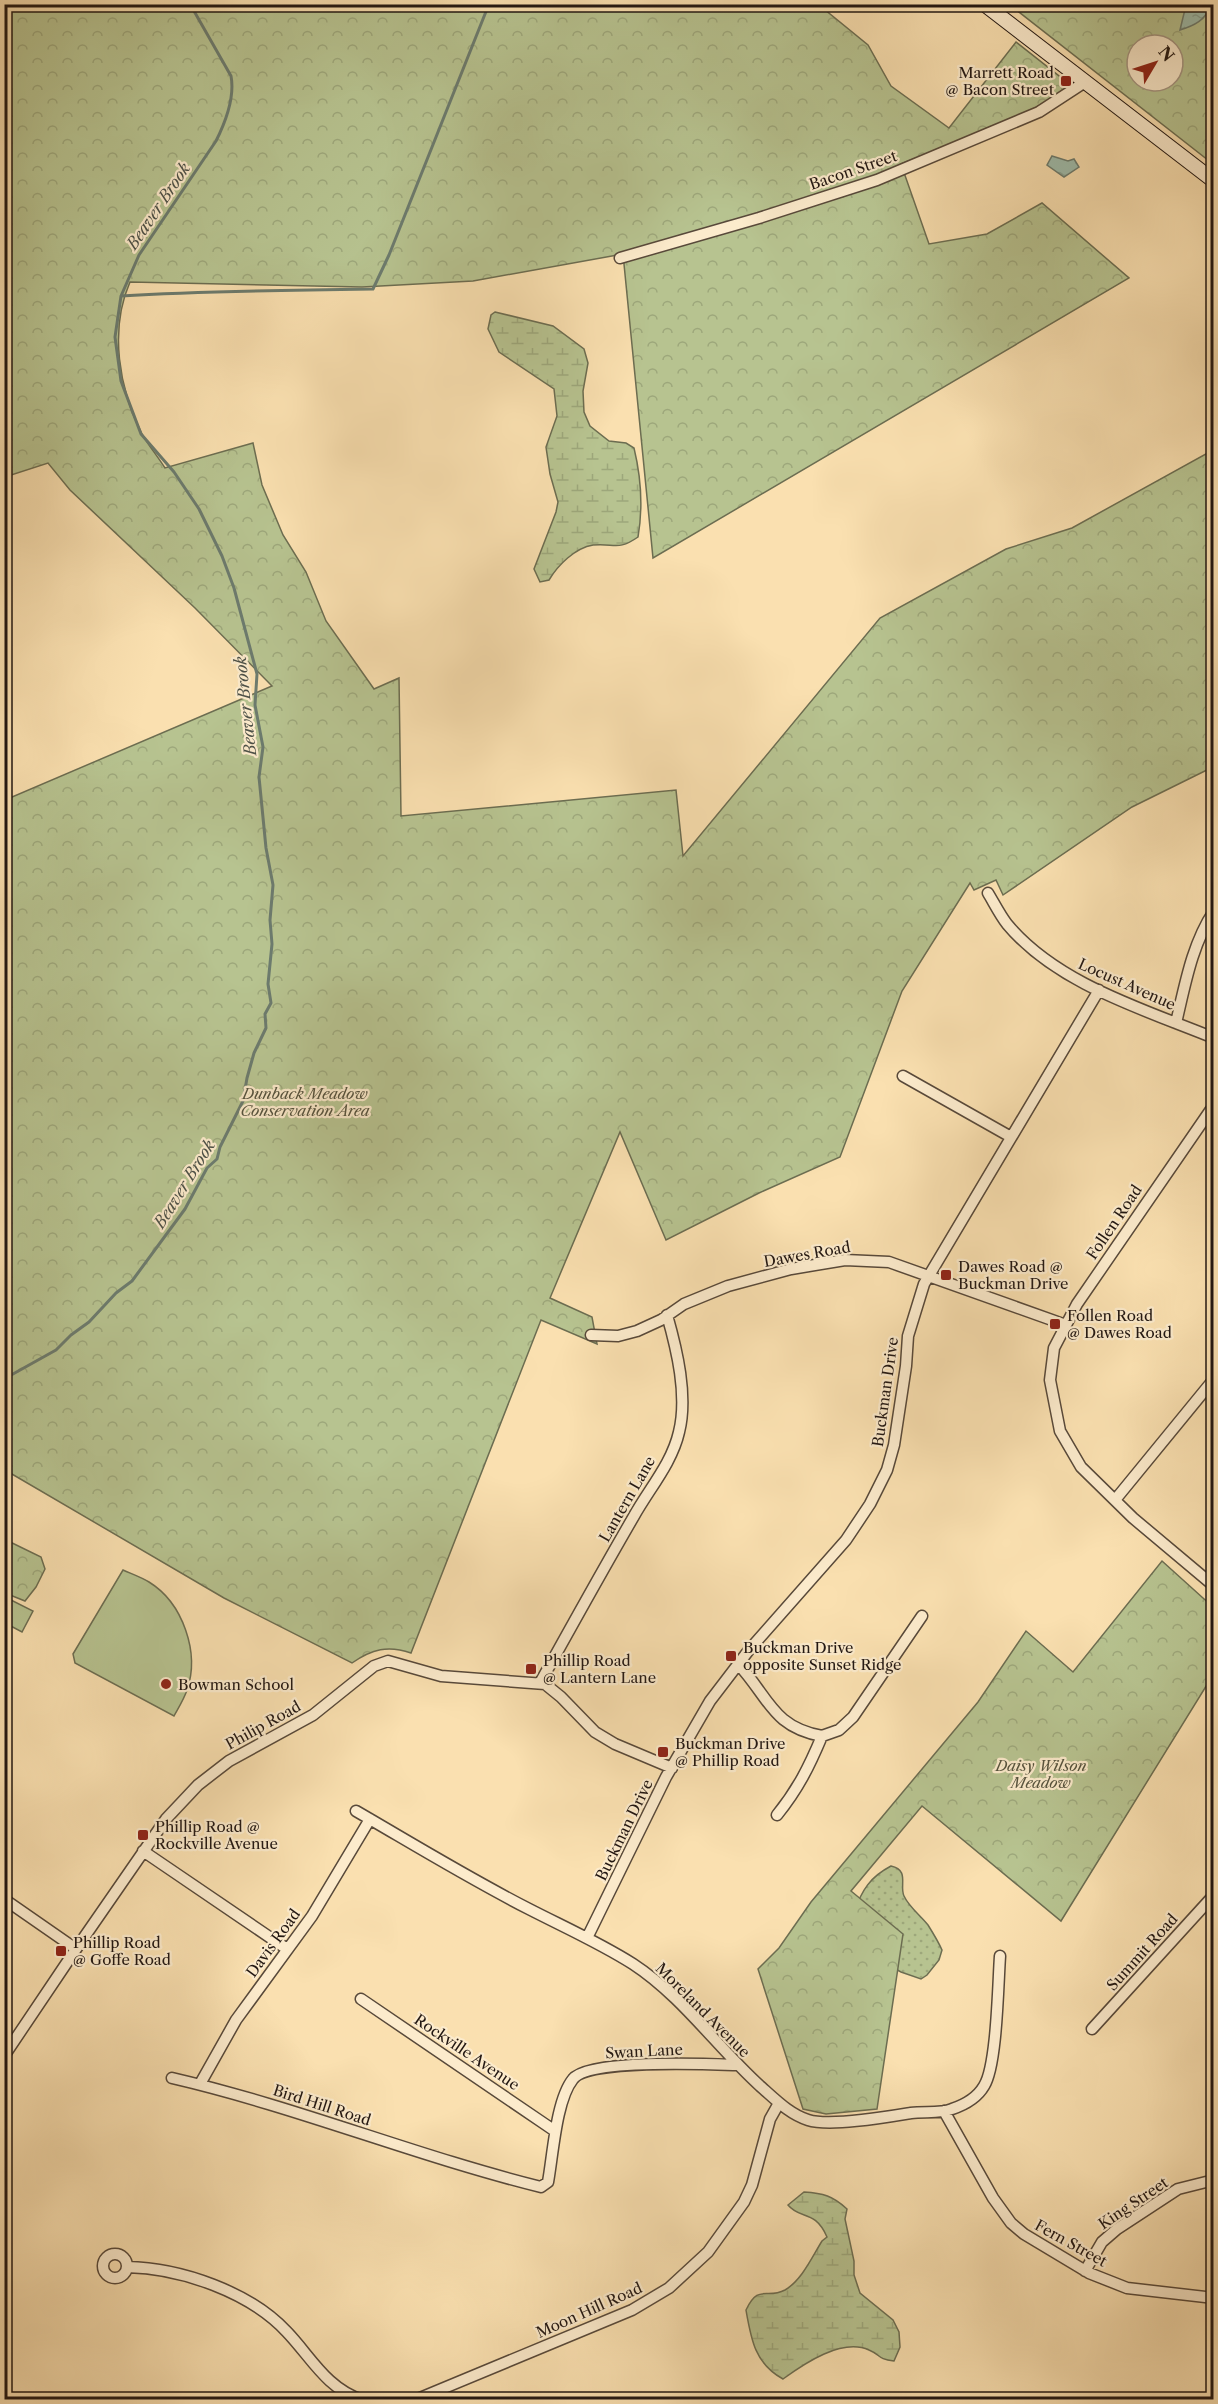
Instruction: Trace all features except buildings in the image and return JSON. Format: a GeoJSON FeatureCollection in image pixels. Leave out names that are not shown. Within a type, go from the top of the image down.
{"type":"FeatureCollection","features":[{"type":"Feature","properties":{"kind":"main road"},"geometry":{"type":"LineString","coordinates":[[984,4],[1214,181]]}},
{"type":"Feature","properties":{"kind":"street","name":"Bacon Street"},"geometry":{"type":"LineString","coordinates":[[620,258],[759,218],[877,180],[1029,117],[1085,82]]}},
{"type":"Feature","properties":{"kind":"street","name":"Locust Avenue"},"geometry":{"type":"LineString","coordinates":[[988,893],[1006,923],[1029,946],[1061,971],[1099,990],[1214,1038]]}},
{"type":"Feature","properties":{"kind":"street"},"geometry":{"type":"LineString","coordinates":[[1176,1023],[1192,957],[1203,927],[1214,911]]}},
{"type":"Feature","properties":{"kind":"street","name":"Buckman Drive"},"geometry":{"type":"LineString","coordinates":[[587,1938],[672,1768],[710,1701],[738,1664],[846,1540],[870,1504],[887,1470],[894,1445],[906,1366],[908,1336],[914,1311],[928,1276],[1099,990]]}},
{"type":"Feature","properties":{"kind":"street"},"geometry":{"type":"LineString","coordinates":[[903,1076],[1011,1137]]}},
{"type":"Feature","properties":{"kind":"street","name":"Follen Road"},"geometry":{"type":"LineString","coordinates":[[1214,1105],[1116,1244],[1066,1325],[1054,1348],[1050,1380],[1060,1431],[1081,1467],[1115,1500],[1214,1586]]}},
{"type":"Feature","properties":{"kind":"street","name":"Dawes Road"},"geometry":{"type":"LineString","coordinates":[[591,1335],[618,1336],[637,1331],[684,1304],[728,1286],[791,1269],[845,1260],[889,1262],[1066,1325]]}},
{"type":"Feature","properties":{"kind":"street","name":"Lantern Lane"},"geometry":{"type":"LineString","coordinates":[[540,1683],[661,1472],[679,1432],[682,1401],[668,1315]]}},
{"type":"Feature","properties":{"kind":"street"},"geometry":{"type":"LineString","coordinates":[[1115,1500],[1214,1379]]}},
{"type":"Feature","properties":{"kind":"street"},"geometry":{"type":"LineString","coordinates":[[738,1664],[780,1717],[802,1732],[822,1736],[839,1730],[853,1717],[922,1616]]}},
{"type":"Feature","properties":{"kind":"street","name":"Philip Road"},"geometry":{"type":"LineString","coordinates":[[4,2056],[166,1820],[198,1785],[229,1761],[313,1715],[374,1666],[388,1661],[441,1676],[540,1683]]}},
{"type":"Feature","properties":{"kind":"street"},"geometry":{"type":"LineString","coordinates":[[540,1683],[545,1684],[561,1697],[595,1732],[615,1744],[672,1768]]}},
{"type":"Feature","properties":{"kind":"street"},"geometry":{"type":"LineString","coordinates":[[777,1815],[795,1793],[809,1768],[822,1736]]}},
{"type":"Feature","properties":{"kind":"street","name":"Moreland Avenue"},"geometry":{"type":"LineString","coordinates":[[356,1810],[528,1909],[587,1938],[634,1965],[686,2010],[736,2065],[792,2113],[820,2122],[877,2119],[944,2111]]}},
{"type":"Feature","properties":{"kind":"street","name":"Davis Road"},"geometry":{"type":"LineString","coordinates":[[200,2084],[236,2020],[312,1916],[370,1819]]}},
{"type":"Feature","properties":{"kind":"street"},"geometry":{"type":"LineString","coordinates":[[143,1851],[287,1949]]}},
{"type":"Feature","properties":{"kind":"street","name":"Summit Road"},"geometry":{"type":"LineString","coordinates":[[1092,2029],[1214,1895]]}},
{"type":"Feature","properties":{"kind":"street"},"geometry":{"type":"LineString","coordinates":[[4,1899],[76,1949]]}},
{"type":"Feature","properties":{"kind":"street"},"geometry":{"type":"LineString","coordinates":[[944,2111],[975,2097],[985,2086],[989,2075],[1000,1956]]}},
{"type":"Feature","properties":{"kind":"street","name":"Rockville Avenue"},"geometry":{"type":"LineString","coordinates":[[361,2000],[459,2064],[555,2131]]}},
{"type":"Feature","properties":{"kind":"street","name":"Swan Lane"},"geometry":{"type":"LineString","coordinates":[[462,2166],[541,2187],[548,2182],[555,2131],[567,2088],[574,2077],[585,2071],[602,2068],[670,2064],[736,2065]]}},
{"type":"Feature","properties":{"kind":"street","name":"Bird Hill Road"},"geometry":{"type":"LineString","coordinates":[[172,2078],[266,2102],[462,2166]]}},
{"type":"Feature","properties":{"kind":"street","name":"Moon Hill Road"},"geometry":{"type":"LineString","coordinates":[[415,2400],[632,2310],[669,2288],[708,2252],[744,2202],[752,2186],[770,2119],[779,2103]]}},
{"type":"Feature","properties":{"kind":"street","name":"Fern Street"},"geometry":{"type":"LineString","coordinates":[[944,2111],[993,2198],[1011,2223],[1042,2246],[1085,2271],[1127,2288],[1214,2298]]}},
{"type":"Feature","properties":{"kind":"street","name":"King Street"},"geometry":{"type":"LineString","coordinates":[[1085,2271],[1102,2242],[1117,2229],[1178,2189],[1214,2181]]}},
{"type":"Feature","properties":{"kind":"street"},"geometry":{"type":"LineString","coordinates":[[127,2267],[161,2271],[195,2280],[252,2303],[289,2333],[326,2379],[345,2393],[362,2400]]}},
{"type":"Feature","properties":{"kind":"green space","name":"Dunback Meadow Conservation Area"},"geometry":{"type":"Polygon","coordinates":[[[5,4],[819,5],[868,45],[891,86],[949,128],[1016,42],[1073,87],[1013,120],[901,164],[929,244],[987,234],[1042,203],[1129,278],[653,558],[623,254],[473,281],[362,287],[130,282],[120,320],[120,359],[127,398],[148,443],[165,468],[253,443],[262,485],[283,535],[306,572],[326,621],[374,689],[399,678],[401,816],[676,790],[683,856],[880,618],[1006,549],[1072,528],[1213,450],[1213,767],[1132,807],[1003,895],[996,880],[974,890],[970,883],[902,991],[840,1157],[759,1193],[666,1240],[620,1132],[550,1298],[592,1317],[597,1344],[541,1320],[411,1653],[395,1649],[380,1650],[366,1654],[352,1663],[224,1598],[5,1470],[5,800],[272,686],[195,608],[70,490],[48,463],[5,477],[5,4]]]}},
{"type":"Feature","properties":{"kind":"green space"},"geometry":{"type":"Polygon","coordinates":[[[1010,5],[1213,5],[1213,164],[1010,5]]]}},
{"type":"Feature","properties":{"kind":"green space"},"geometry":{"type":"Polygon","coordinates":[[[495,312],[553,326],[584,349],[588,363],[583,391],[584,412],[590,426],[609,441],[626,443],[634,448],[638,470],[641,504],[638,537],[621,545],[586,547],[562,563],[549,580],[540,582],[534,569],[558,502],[550,474],[546,447],[557,416],[554,389],[499,352],[488,329],[491,315],[495,312]]]}},
{"type":"Feature","properties":{"kind":"green space"},"geometry":{"type":"Polygon","coordinates":[[[4,1539],[41,1557],[45,1569],[36,1587],[25,1601],[5,1593],[4,1539]]]}},
{"type":"Feature","properties":{"kind":"green space","name":"Daisy Wilson Meadow"},"geometry":{"type":"Polygon","coordinates":[[[1162,1561],[1213,1607],[1213,1675],[1061,1921],[922,1806],[851,1891],[903,1934],[877,2109],[826,2114],[803,2109],[758,1969],[779,1948],[811,1902],[978,1702],[1026,1631],[1073,1672],[1162,1561]]]}},
{"type":"Feature","properties":{"kind":"green space"},"geometry":{"type":"Polygon","coordinates":[[[123,1570],[146,1580],[161,1591],[171,1603],[186,1630],[190,1645],[190,1676],[186,1693],[174,1716],[75,1663],[73,1654],[123,1570]]]}},
{"type":"Feature","properties":{"kind":"green space"},"geometry":{"type":"Polygon","coordinates":[[[5,1597],[33,1611],[22,1632],[5,1623],[5,1597]]]}},
{"type":"Feature","properties":{"kind":"green space"},"geometry":{"type":"Polygon","coordinates":[[[891,1866],[900,1871],[906,1900],[928,1925],[942,1950],[939,1960],[921,1979],[888,1965],[854,1912],[868,1885],[877,1875],[891,1866]]]}},
{"type":"Feature","properties":{"kind":"green space"},"geometry":{"type":"Polygon","coordinates":[[[804,2192],[827,2196],[847,2209],[845,2219],[854,2261],[854,2275],[860,2293],[893,2320],[899,2332],[900,2347],[894,2361],[882,2358],[869,2350],[847,2347],[824,2354],[783,2379],[766,2366],[760,2358],[750,2331],[746,2310],[759,2294],[778,2293],[791,2286],[827,2237],[818,2222],[793,2210],[788,2205],[804,2192]]]}},
{"type":"Feature","properties":{"kind":"water"},"geometry":{"type":"Polygon","coordinates":[[[1186,5],[1210,5],[1203,18],[1180,30],[1186,5]]]}},
{"type":"Feature","properties":{"kind":"water"},"geometry":{"type":"Polygon","coordinates":[[[1052,156],[1068,161],[1074,159],[1079,167],[1064,177],[1047,165],[1052,156]]]}},
{"type":"Feature","properties":{"kind":"waterway","name":"Beaver Brook"},"geometry":{"type":"LineString","coordinates":[[4,1379],[56,1350],[89,1322],[116,1293],[132,1281],[185,1209],[207,1168],[217,1159],[220,1147],[243,1101],[254,1053],[266,1028],[265,1014],[271,1003],[268,984],[272,944],[270,920],[273,885],[266,848],[259,777],[263,747],[255,705],[257,674],[234,588],[222,556],[199,509],[174,472],[141,434],[121,381],[115,337],[121,296],[139,255],[216,141],[226,118],[230,101],[231,76],[190,4]]}},
{"type":"Feature","properties":{"kind":"waterway"},"geometry":{"type":"LineString","coordinates":[[121,296],[373,289],[389,255],[489,4]]}},
{"type":"Feature","properties":{"kind":"place","name":"Marrett Road @ Bacon Street"},"geometry":{"type":"Point","coordinates":[1066,81]}},
{"type":"Feature","properties":{"kind":"place","name":"Dawes Road @ Buckman Drive"},"geometry":{"type":"Point","coordinates":[946,1275]}},
{"type":"Feature","properties":{"kind":"place","name":"Follen Road @ Dawes Road"},"geometry":{"type":"Point","coordinates":[1055,1324]}},
{"type":"Feature","properties":{"kind":"place","name":"Buckman Drive opposite Sunset Ridge"},"geometry":{"type":"Point","coordinates":[731,1656]}},
{"type":"Feature","properties":{"kind":"place","name":"Phillip Road @ Lantern Lane"},"geometry":{"type":"Point","coordinates":[531,1669]}},
{"type":"Feature","properties":{"kind":"place","name":"Bowman School"},"geometry":{"type":"Point","coordinates":[166,1684]}},
{"type":"Feature","properties":{"kind":"place","name":"Buckman Drive @ Phillip Road"},"geometry":{"type":"Point","coordinates":[663,1752]}},
{"type":"Feature","properties":{"kind":"place","name":"Phillip Road @ Rockville Avenue"},"geometry":{"type":"Point","coordinates":[143,1835]}},
{"type":"Feature","properties":{"kind":"place","name":"Phillip Road @ Goffe Road"},"geometry":{"type":"Point","coordinates":[61,1951]}}]}
